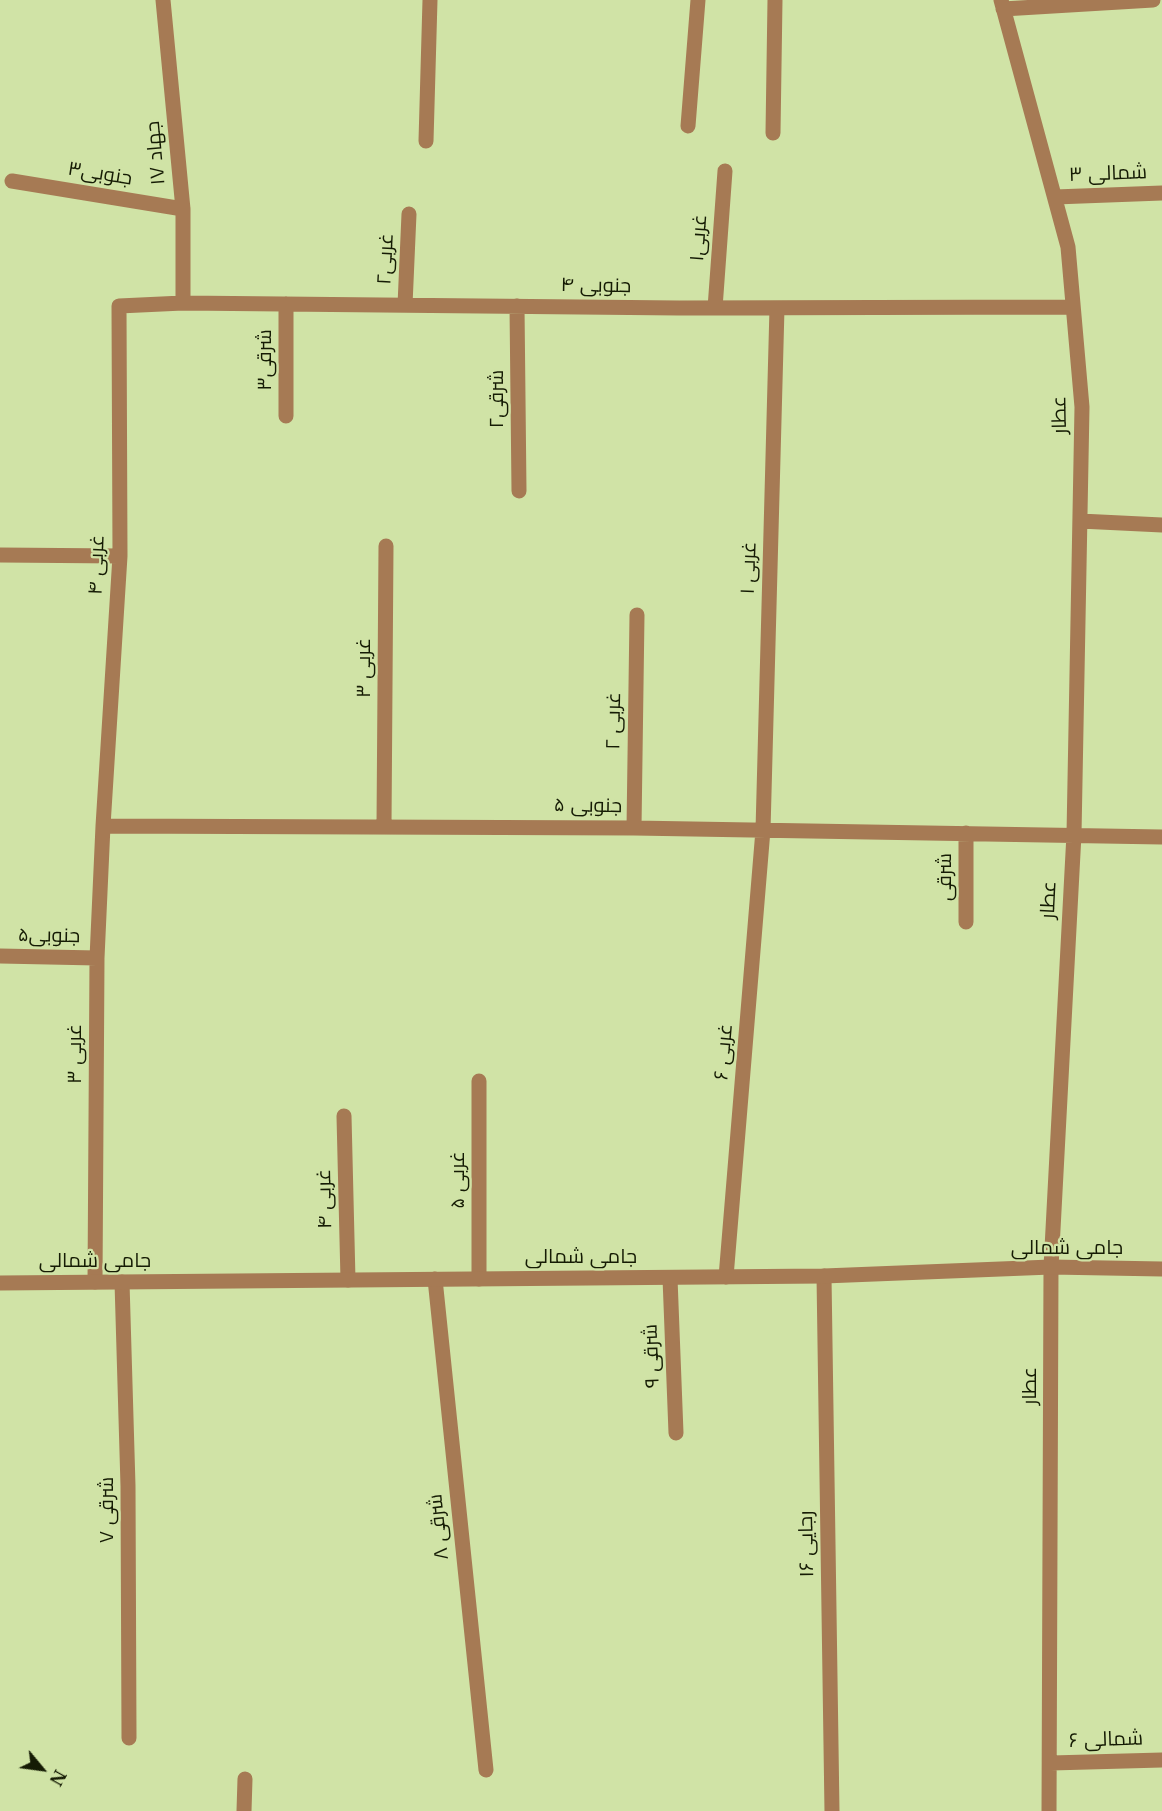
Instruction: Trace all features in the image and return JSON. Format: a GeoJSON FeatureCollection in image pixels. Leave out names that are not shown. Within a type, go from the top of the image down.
{"type":"FeatureCollection","features":[{"type":"Feature","properties":{"kind":"street","name":"جهاد ۱۷"},"geometry":{"type":"LineString","coordinates":[[162,0],[183,208],[183,303]]}},
{"type":"Feature","properties":{"kind":"street"},"geometry":{"type":"LineString","coordinates":[[426,141],[430,0]]}},
{"type":"Feature","properties":{"kind":"street"},"geometry":{"type":"LineString","coordinates":[[688,126],[698,0]]}},
{"type":"Feature","properties":{"kind":"street"},"geometry":{"type":"LineString","coordinates":[[773,133],[776,0]]}},
{"type":"Feature","properties":{"kind":"street"},"geometry":{"type":"LineString","coordinates":[[1002,4],[1153,0]]}},
{"type":"Feature","properties":{"kind":"street","name":"عطار"},"geometry":{"type":"LineString","coordinates":[[1002,4],[1068,247],[1082,407],[1074,834],[1051,1268],[1051,1763],[1049,1811]]}},
{"type":"Feature","properties":{"kind":"street","name":"غربی۱"},"geometry":{"type":"LineString","coordinates":[[715,308],[725,171]]}},
{"type":"Feature","properties":{"kind":"street","name":"جنوبی۳"},"geometry":{"type":"LineString","coordinates":[[12,181],[183,208]]}},
{"type":"Feature","properties":{"kind":"street","name":"شمالی ۳"},"geometry":{"type":"LineString","coordinates":[[1054,197],[1162,193]]}},
{"type":"Feature","properties":{"kind":"street","name":"غربی۲"},"geometry":{"type":"LineString","coordinates":[[405,305],[409,214]]}},
{"type":"Feature","properties":{"kind":"street","name":"جنوبی ۴"},"geometry":{"type":"LineString","coordinates":[[119,306],[183,303],[715,308],[1073,307]]}},
{"type":"Feature","properties":{"kind":"street","name":"شرقی۳"},"geometry":{"type":"LineString","coordinates":[[286,304],[286,416]]}},
{"type":"Feature","properties":{"kind":"street","name":"غربی ۴"},"geometry":{"type":"LineString","coordinates":[[103,826],[120,556],[119,306]]}},
{"type":"Feature","properties":{"kind":"street","name":"شرقی۲"},"geometry":{"type":"LineString","coordinates":[[518,306],[519,491]]}},
{"type":"Feature","properties":{"kind":"street","name":"غربی ۱"},"geometry":{"type":"LineString","coordinates":[[763,830],[777,308]]}},
{"type":"Feature","properties":{"kind":"street"},"geometry":{"type":"LineString","coordinates":[[1080,521],[1162,525]]}},
{"type":"Feature","properties":{"kind":"street","name":"غربی ۳"},"geometry":{"type":"LineString","coordinates":[[384,825],[386,546]]}},
{"type":"Feature","properties":{"kind":"street"},"geometry":{"type":"LineString","coordinates":[[0,555],[120,556]]}},
{"type":"Feature","properties":{"kind":"street","name":"غربی ۲"},"geometry":{"type":"LineString","coordinates":[[634,828],[637,615]]}},
{"type":"Feature","properties":{"kind":"street","name":"جنوبی ۵"},"geometry":{"type":"LineString","coordinates":[[103,826],[384,825],[1162,837]]}},
{"type":"Feature","properties":{"kind":"street","name":"غربی ۳"},"geometry":{"type":"LineString","coordinates":[[95,1282],[97,958],[103,826]]}},
{"type":"Feature","properties":{"kind":"street","name":"غربی ۶"},"geometry":{"type":"LineString","coordinates":[[726,1277],[763,830]]}},
{"type":"Feature","properties":{"kind":"street","name":"شرقی"},"geometry":{"type":"LineString","coordinates":[[966,833],[966,922]]}},
{"type":"Feature","properties":{"kind":"street","name":"جنوبی۵"},"geometry":{"type":"LineString","coordinates":[[0,956],[97,958]]}},
{"type":"Feature","properties":{"kind":"street","name":"غربی ۵"},"geometry":{"type":"LineString","coordinates":[[478,1081],[479,1279]]}},
{"type":"Feature","properties":{"kind":"street","name":"غربی ۴"},"geometry":{"type":"LineString","coordinates":[[344,1116],[348,1280]]}},
{"type":"Feature","properties":{"kind":"street","name":"جامی شمالی"},"geometry":{"type":"LineString","coordinates":[[0,1283],[670,1278],[824,1276],[1051,1268],[1162,1269]]}},
{"type":"Feature","properties":{"kind":"street","name":"رجایی ۱۶"},"geometry":{"type":"LineString","coordinates":[[824,1276],[832,1811]]}},
{"type":"Feature","properties":{"kind":"street","name":"شرقی ۹"},"geometry":{"type":"LineString","coordinates":[[670,1278],[676,1433]]}},
{"type":"Feature","properties":{"kind":"street","name":"شرقی ۸"},"geometry":{"type":"LineString","coordinates":[[435,1279],[486,1770]]}},
{"type":"Feature","properties":{"kind":"street","name":"شرقی ۷"},"geometry":{"type":"LineString","coordinates":[[122,1282],[128,1486],[129,1738]]}},
{"type":"Feature","properties":{"kind":"street","name":"شمالی ۶"},"geometry":{"type":"LineString","coordinates":[[1051,1763],[1162,1760]]}},
{"type":"Feature","properties":{"kind":"street"},"geometry":{"type":"LineString","coordinates":[[244,1811],[245,1779]]}}]}
